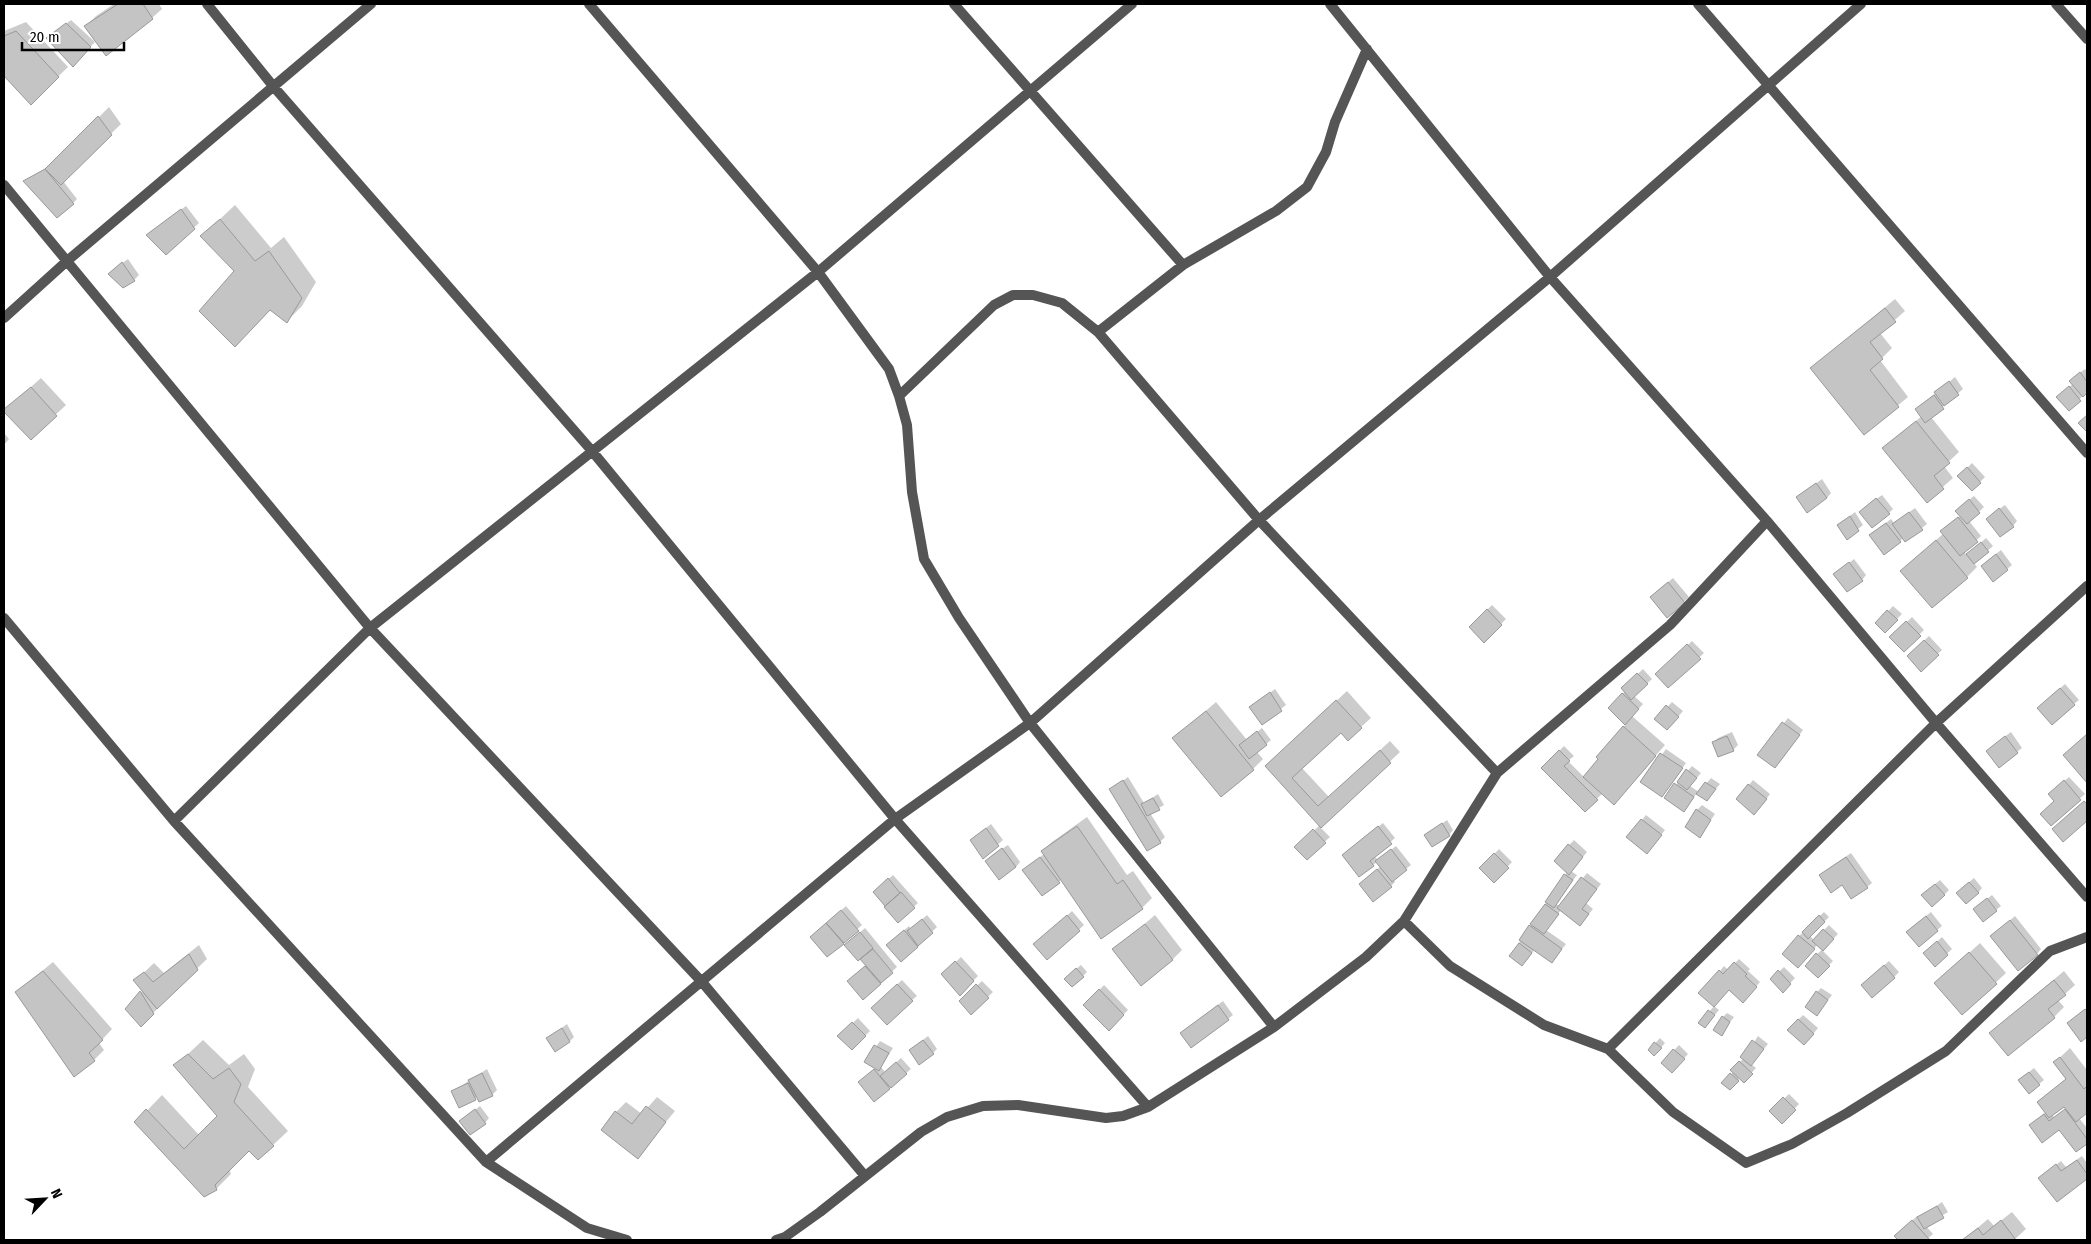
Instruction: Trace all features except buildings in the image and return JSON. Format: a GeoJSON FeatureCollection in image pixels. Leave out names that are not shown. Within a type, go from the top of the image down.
{"type":"FeatureCollection","features":[{"type":"Feature","properties":{"kind":"street"},"geometry":{"type":"LineString","coordinates":[[206,4],[273,86],[592,451],[895,819],[1148,1107]]}},
{"type":"Feature","properties":{"kind":"street"},"geometry":{"type":"LineString","coordinates":[[4,318],[67,261],[371,4]]}},
{"type":"Feature","properties":{"kind":"street"},"geometry":{"type":"LineString","coordinates":[[589,4],[818,272],[889,369],[899,396],[906,425],[912,492],[924,559],[959,618],[1030,723],[1274,1027]]}},
{"type":"Feature","properties":{"kind":"street"},"geometry":{"type":"LineString","coordinates":[[954,4],[1183,265]]}},
{"type":"Feature","properties":{"kind":"street"},"geometry":{"type":"LineString","coordinates":[[174,821],[370,628],[818,272],[1132,4]]}},
{"type":"Feature","properties":{"kind":"street"},"geometry":{"type":"LineString","coordinates":[[1330,4],[1550,278],[1767,521],[1936,723],[2087,897]]}},
{"type":"Feature","properties":{"kind":"street"},"geometry":{"type":"LineString","coordinates":[[1698,4],[2087,453]]}},
{"type":"Feature","properties":{"kind":"street"},"geometry":{"type":"LineString","coordinates":[[486,1162],[895,819],[1030,723],[1259,520],[1550,278],[1861,4]]}},
{"type":"Feature","properties":{"kind":"street"},"geometry":{"type":"LineString","coordinates":[[2056,4],[2087,39]]}},
{"type":"Feature","properties":{"kind":"street"},"geometry":{"type":"LineString","coordinates":[[1098,332],[1183,265],[1276,211],[1308,187],[1326,152],[1335,122],[1367,49]]}},
{"type":"Feature","properties":{"kind":"street"},"geometry":{"type":"LineString","coordinates":[[4,184],[370,628],[702,982],[865,1176]]}},
{"type":"Feature","properties":{"kind":"street"},"geometry":{"type":"LineString","coordinates":[[899,396],[994,305],[1013,295],[1033,295],[1062,303],[1098,332],[1259,520],[1497,773]]}},
{"type":"Feature","properties":{"kind":"street"},"geometry":{"type":"LineString","coordinates":[[776,1240],[785,1237],[820,1212],[921,1132],[947,1117],[983,1106],[1018,1105],[1106,1118],[1123,1116],[1148,1107],[1274,1027],[1366,957],[1404,922],[1497,773],[1670,625],[1767,521]]}},
{"type":"Feature","properties":{"kind":"street"},"geometry":{"type":"LineString","coordinates":[[1608,1049],[1936,723],[2087,586]]}},
{"type":"Feature","properties":{"kind":"street"},"geometry":{"type":"LineString","coordinates":[[4,618],[174,821],[486,1162],[587,1228],[627,1240]]}},
{"type":"Feature","properties":{"kind":"street"},"geometry":{"type":"LineString","coordinates":[[1404,922],[1450,966],[1544,1025],[1608,1049],[1673,1112],[1746,1163],[1792,1144],[1847,1113],[1946,1051],[2050,951],[2087,937]]}}]}
